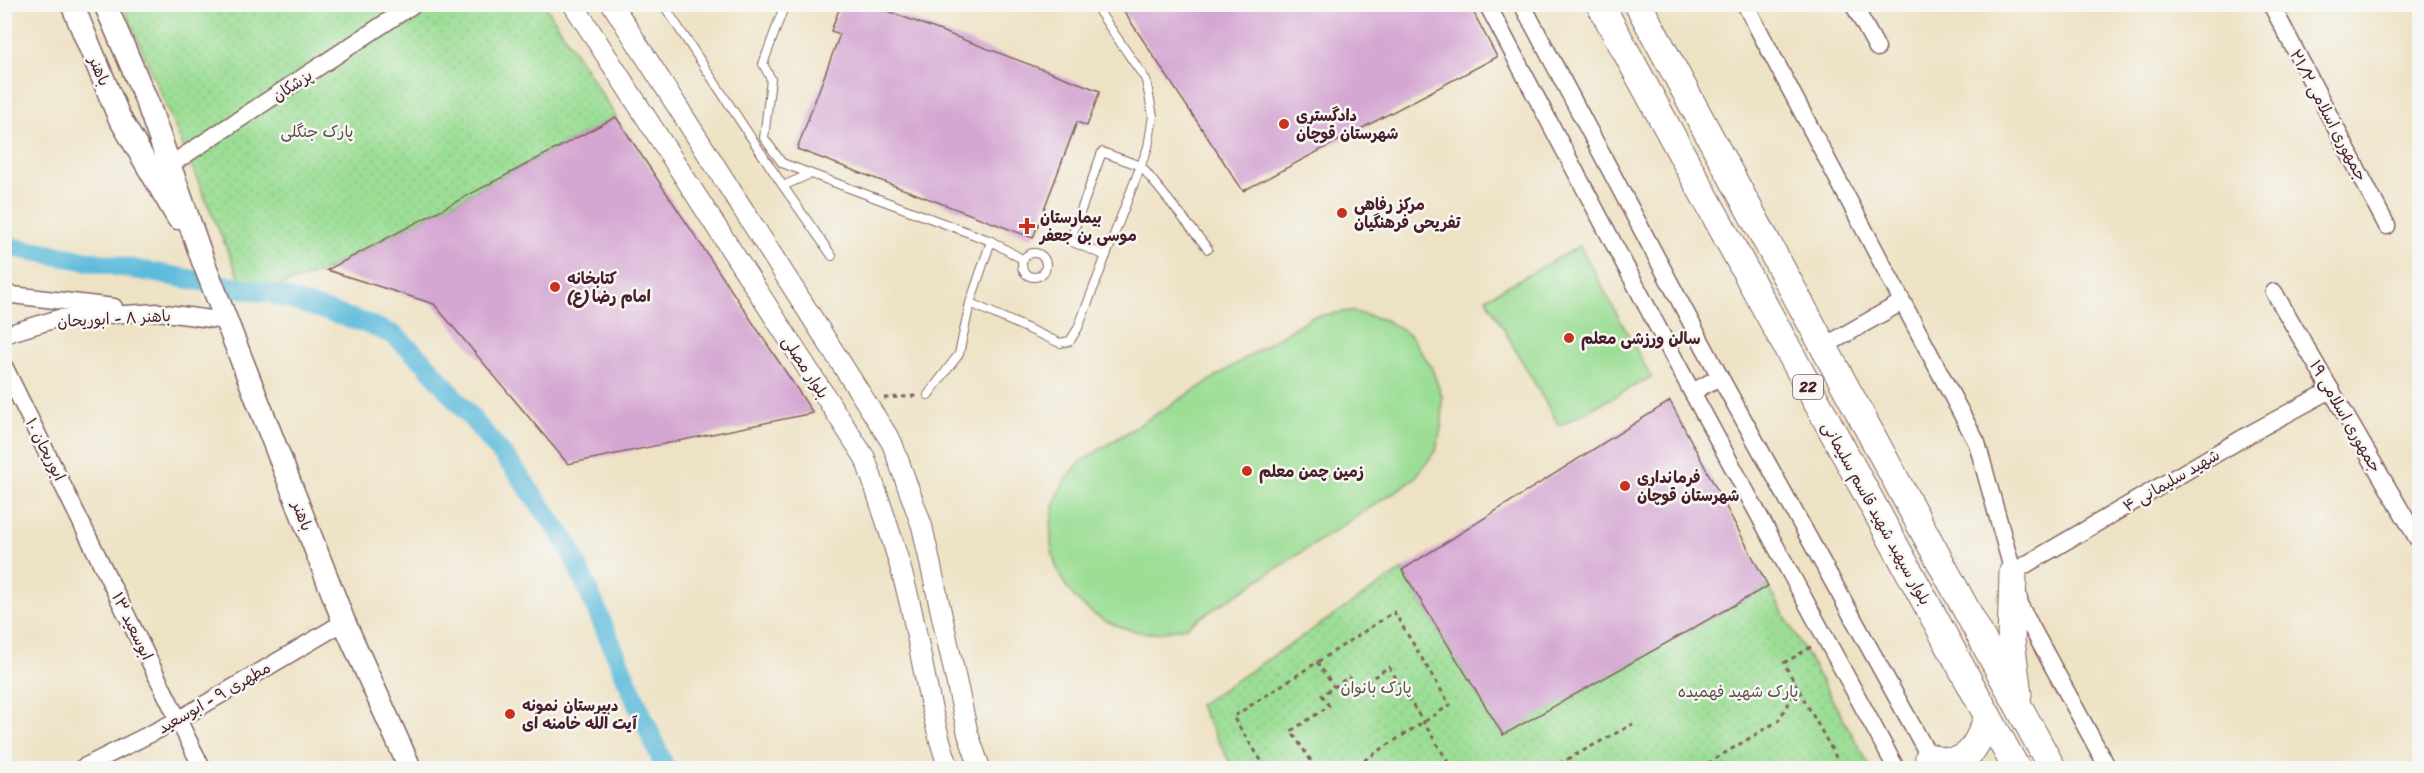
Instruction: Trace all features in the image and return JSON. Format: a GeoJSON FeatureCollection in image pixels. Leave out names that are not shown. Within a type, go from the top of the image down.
{"type":"FeatureCollection","features":[{"type":"Feature","properties":{"kind":"highway","name":"بلوار سپهبد شهید قاسم سلیمانی"},"geometry":{"type":"LineString","coordinates":[[1600,4],[2016,768]]}},
{"type":"Feature","properties":{"kind":"highway","name":"بلوار سپهبد شهید قاسم سلیمانی"},"geometry":{"type":"LineString","coordinates":[[1638,4],[2052,768]]}},
{"type":"Feature","properties":{"kind":"highway"},"geometry":{"type":"LineString","coordinates":[[2013,572],[2011,641],[2020,710]]}},
{"type":"Feature","properties":{"kind":"highway"},"geometry":{"type":"LineString","coordinates":[[1932,763],[1957,762],[1970,753],[1979,740],[1988,717]]}},
{"type":"Feature","properties":{"kind":"main road","name":"باهنر"},"geometry":{"type":"LineString","coordinates":[[72,4],[119,117],[203,261]]}},
{"type":"Feature","properties":{"kind":"main road","name":"باهنر"},"geometry":{"type":"LineString","coordinates":[[105,4],[148,104],[203,261],[344,622],[410,768]]}},
{"type":"Feature","properties":{"kind":"street","name":"پزشکان"},"geometry":{"type":"LineString","coordinates":[[170,165],[414,4]]}},
{"type":"Feature","properties":{"kind":"street","name":"بلوار مصلی"},"geometry":{"type":"LineString","coordinates":[[612,4],[892,444],[922,526],[968,734],[980,768]]}},
{"type":"Feature","properties":{"kind":"street"},"geometry":{"type":"LineString","coordinates":[[1487,4],[1692,392],[1896,768]]}},
{"type":"Feature","properties":{"kind":"street"},"geometry":{"type":"LineString","coordinates":[[1522,4],[1720,377],[1932,763]]}},
{"type":"Feature","properties":{"kind":"street"},"geometry":{"type":"LineString","coordinates":[[1745,4],[1977,443],[2021,608],[2108,768]]}},
{"type":"Feature","properties":{"kind":"street"},"geometry":{"type":"LineString","coordinates":[[1853,4],[1877,48]]}},
{"type":"Feature","properties":{"kind":"street","name":"جمهوری اسلامی ۲۱/۲"},"geometry":{"type":"LineString","coordinates":[[2271,4],[2387,225]]}},
{"type":"Feature","properties":{"kind":"street","name":"بلوار مصلی"},"geometry":{"type":"LineString","coordinates":[[577,8],[865,458],[894,544],[910,606],[939,742],[949,768]]}},
{"type":"Feature","properties":{"kind":"street","name":"جمهوری اسلامی ۱۹"},"geometry":{"type":"LineString","coordinates":[[2274,292],[2416,538],[2420,537]]}},
{"type":"Feature","properties":{"kind":"street"},"geometry":{"type":"LineString","coordinates":[[4,294],[158,312]]}},
{"type":"Feature","properties":{"kind":"street"},"geometry":{"type":"LineString","coordinates":[[1823,347],[1902,302]]}},
{"type":"Feature","properties":{"kind":"street","name":"باهنر ۸ - ابوریحان"},"geometry":{"type":"LineString","coordinates":[[4,335],[58,318],[158,312],[223,312]]}},
{"type":"Feature","properties":{"kind":"street","name":"ابوریحان ۱۰"},"geometry":{"type":"LineString","coordinates":[[4,366],[88,533]]}},
{"type":"Feature","properties":{"kind":"street"},"geometry":{"type":"LineString","coordinates":[[1692,392],[1720,377]]}},
{"type":"Feature","properties":{"kind":"street","name":"شهید سلیمانی ۴"},"geometry":{"type":"LineString","coordinates":[[2013,572],[2255,431],[2331,390]]}},
{"type":"Feature","properties":{"kind":"street","name":"ابوسعید ۱۳"},"geometry":{"type":"LineString","coordinates":[[88,533],[202,768]]}},
{"type":"Feature","properties":{"kind":"street","name":"مطهری ۹ - ابوسعید"},"geometry":{"type":"LineString","coordinates":[[82,768],[178,720],[344,622]]}},
{"type":"Feature","properties":{"kind":"lane"},"geometry":{"type":"LineString","coordinates":[[663,4],[832,256]]}},
{"type":"Feature","properties":{"kind":"lane"},"geometry":{"type":"LineString","coordinates":[[785,4],[764,64],[771,79],[764,138],[782,163],[991,242],[1022,259]]}},
{"type":"Feature","properties":{"kind":"lane"},"geometry":{"type":"LineString","coordinates":[[970,303],[1060,343],[1070,341],[1078,328],[1148,147],[1153,116],[1146,80],[1094,4]]}},
{"type":"Feature","properties":{"kind":"lane"},"geometry":{"type":"LineString","coordinates":[[1106,256],[1070,241],[1102,152],[1141,166],[1208,249]]}},
{"type":"Feature","properties":{"kind":"lane"},"geometry":{"type":"LineString","coordinates":[[783,186],[810,174]]}},
{"type":"Feature","properties":{"kind":"lane"},"geometry":{"type":"LineString","coordinates":[[928,395],[959,354],[970,303],[991,242]]}},
{"type":"Feature","properties":{"kind":"path"},"geometry":{"type":"LineString","coordinates":[[864,400],[928,395]]}},
{"type":"Feature","properties":{"kind":"path"},"geometry":{"type":"LineString","coordinates":[[1266,768],[1233,717],[1394,612],[1450,705],[1352,768]]}},
{"type":"Feature","properties":{"kind":"path"},"geometry":{"type":"LineString","coordinates":[[1826,639],[1784,663],[1842,768]]}},
{"type":"Feature","properties":{"kind":"path"},"geometry":{"type":"LineString","coordinates":[[1317,662],[1334,687]]}},
{"type":"Feature","properties":{"kind":"path"},"geometry":{"type":"LineString","coordinates":[[1316,768],[1292,731],[1329,706],[1322,695],[1349,677],[1356,689],[1389,667],[1425,721],[1452,768]]}},
{"type":"Feature","properties":{"kind":"path"},"geometry":{"type":"LineString","coordinates":[[1700,768],[1778,721],[1798,688]]}},
{"type":"Feature","properties":{"kind":"path"},"geometry":{"type":"LineString","coordinates":[[1551,768],[1633,724]]}},
{"type":"Feature","properties":{"kind":"green space","name":"پارک جنگلی"},"geometry":{"type":"Polygon","coordinates":[[[507,4],[522,7],[545,5],[616,117],[327,270],[275,287],[241,282],[123,5],[507,4]]]}},
{"type":"Feature","properties":{"kind":"green space","name":"سالن ورزشی معلم"},"geometry":{"type":"Polygon","coordinates":[[[1580,246],[1651,377],[1559,426],[1486,298],[1580,246]]]}},
{"type":"Feature","properties":{"kind":"green space","name":"زمین چمن معلم"},"geometry":{"type":"Polygon","coordinates":[[[1350,311],[1385,320],[1410,335],[1431,366],[1442,397],[1442,423],[1436,451],[1413,480],[1186,627],[1154,633],[1124,628],[1101,618],[1082,604],[1067,587],[1056,566],[1051,543],[1052,518],[1059,492],[1080,462],[1311,317],[1350,311]]]}},
{"type":"Feature","properties":{"kind":"green space"},"geometry":{"type":"Polygon","coordinates":[[[1402,570],[1503,734],[1768,586],[1871,768],[1233,768],[1199,705],[1402,570]]]}},
{"type":"Feature","properties":{"kind":"building"},"geometry":{"type":"Polygon","coordinates":[[[841,4],[869,4],[1100,91],[1087,126],[1077,122],[1033,238],[797,149],[840,34],[831,31],[841,4]]]}},
{"type":"Feature","properties":{"kind":"building","name":"دادگستری شهرستان قوچان"},"geometry":{"type":"Polygon","coordinates":[[[1119,4],[1469,4],[1497,57],[1243,191],[1119,4]]]}},
{"type":"Feature","properties":{"kind":"building","name":"کتابخانه امام رضا (ع)"},"geometry":{"type":"Polygon","coordinates":[[[616,117],[813,413],[568,464],[434,304],[327,270],[616,117]]]}},
{"type":"Feature","properties":{"kind":"building","name":"فرمانداری شهرستان قوچان"},"geometry":{"type":"Polygon","coordinates":[[[1670,401],[1768,586],[1503,735],[1402,570],[1670,401]]]}},
{"type":"Feature","properties":{"kind":"waterway"},"geometry":{"type":"LineString","coordinates":[[4,246],[273,294],[365,323],[394,335],[424,362],[513,467],[568,544],[665,768]]}},
{"type":"Feature","properties":{"kind":"place","name":"دادگستری شهرستان قوچان"},"geometry":{"type":"Point","coordinates":[1284,124]}},
{"type":"Feature","properties":{"kind":"place","name":"مرکز رفاهی تفریحی فرهنگیان"},"geometry":{"type":"Point","coordinates":[1342,213]}},
{"type":"Feature","properties":{"kind":"place","name":"بیمارستان موسی بن جعفر"},"geometry":{"type":"Point","coordinates":[1027,226]}},
{"type":"Feature","properties":{"kind":"place","name":"کتابخانه امام رضا (ع)"},"geometry":{"type":"Point","coordinates":[555,287]}},
{"type":"Feature","properties":{"kind":"place","name":"سالن ورزشی معلم"},"geometry":{"type":"Point","coordinates":[1569,338]}},
{"type":"Feature","properties":{"kind":"place","name":"زمین چمن معلم"},"geometry":{"type":"Point","coordinates":[1247,471]}},
{"type":"Feature","properties":{"kind":"place","name":"فرمانداری شهرستان قوچان"},"geometry":{"type":"Point","coordinates":[1625,486]}},
{"type":"Feature","properties":{"kind":"place","name":"دبیرستان نمونه آیت الله خامنه ای"},"geometry":{"type":"Point","coordinates":[510,714]}},
{"type":"Feature","properties":{"kind":"park label","name":"پارک بانوان"},"geometry":{"type":"Point","coordinates":[1376,687]}},
{"type":"Feature","properties":{"kind":"park label","name":"پارک شهید فهمیده"},"geometry":{"type":"Point","coordinates":[1738,691]}}]}
